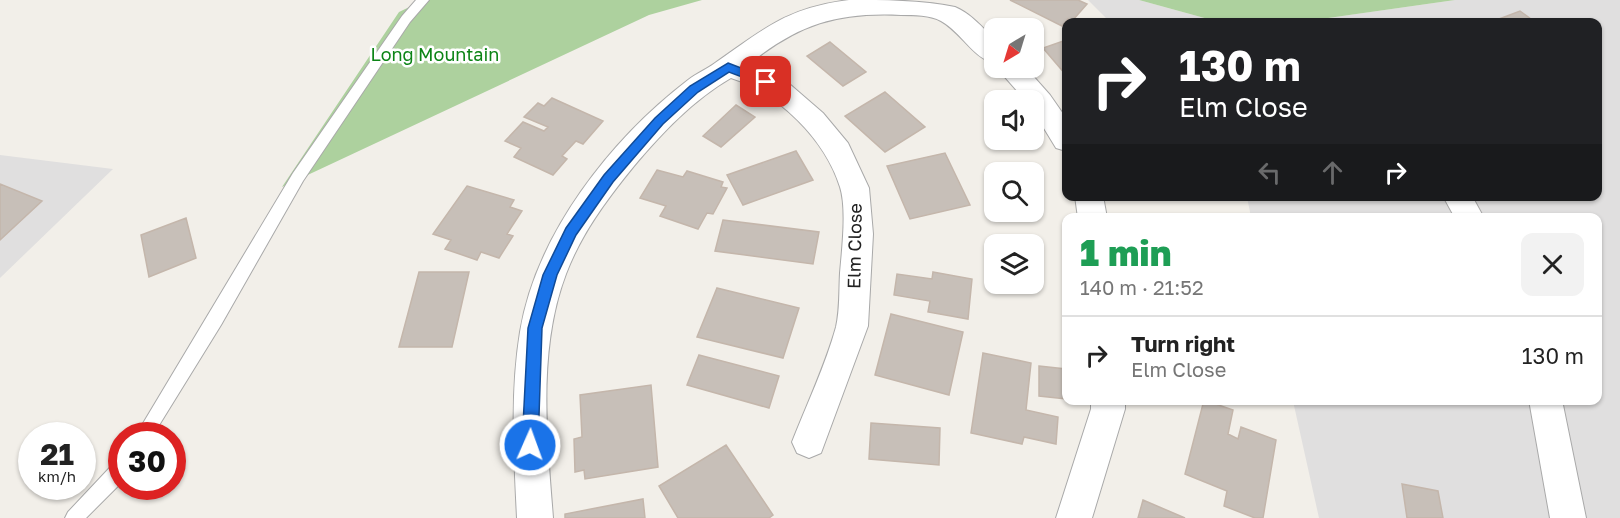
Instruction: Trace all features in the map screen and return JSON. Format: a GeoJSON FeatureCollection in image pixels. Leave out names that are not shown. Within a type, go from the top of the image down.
{"type":"FeatureCollection","features":[{"type":"Feature","properties":{"kind":"street"},"geometry":{"type":"LineString","coordinates":[[535,518],[530,445],[535,328],[550,275],[571,232],[609,178],[659,121],[685,97],[764,38],[791,23],[824,12],[870,5],[952,7],[984,43]]}},
{"type":"Feature","properties":{"kind":"street","name":"Elm Close"},"geometry":{"type":"LineString","coordinates":[[728,67],[755,76],[777,88],[813,120],[838,151],[855,189],[858,234],[852,326],[809,442]]}},
{"type":"Feature","properties":{"kind":"street"},"geometry":{"type":"LineString","coordinates":[[1019,78],[1062,134]]}},
{"type":"Feature","properties":{"kind":"street"},"geometry":{"type":"LineString","coordinates":[[1074,518],[1108,405]]}},
{"type":"Feature","properties":{"kind":"street"},"geometry":{"type":"LineString","coordinates":[[1546,405],[1568,518]]}},
{"type":"Feature","properties":{"kind":"lane"},"geometry":{"type":"LineString","coordinates":[[152,422],[215,320],[298,177],[406,19],[423,0]]}},
{"type":"Feature","properties":{"kind":"lane"},"geometry":{"type":"LineString","coordinates":[[74,518],[108,484]]}},
{"type":"Feature","properties":{"kind":"shaded area"},"geometry":{"type":"Polygon","coordinates":[[[1088,0],[1139,0],[1204,18],[1106,18],[1088,0]]]}},
{"type":"Feature","properties":{"kind":"shaded area"},"geometry":{"type":"Polygon","coordinates":[[[1455,0],[1620,0],[1620,518],[1319,518],[1294,405],[1602,405],[1602,213],[1250,213],[1248,201],[1602,201],[1602,18],[1328,18],[1455,0]]]}},
{"type":"Feature","properties":{"kind":"shaded area"},"geometry":{"type":"Polygon","coordinates":[[[0,155],[113,169],[0,278],[0,155]]]}},
{"type":"Feature","properties":{"kind":"green space","name":"Long Mountain"},"geometry":{"type":"Polygon","coordinates":[[[424,0],[702,0],[649,15],[282,187],[399,12],[424,0]]]}},
{"type":"Feature","properties":{"kind":"green space"},"geometry":{"type":"Polygon","coordinates":[[[1139,0],[1455,0],[1328,18],[1204,18],[1139,0]]]}},
{"type":"Feature","properties":{"kind":"building"},"geometry":{"type":"Polygon","coordinates":[[[1010,0],[1078,0],[1087,4],[1075,18],[1062,18],[1062,26],[1010,0]]]}},
{"type":"Feature","properties":{"kind":"building"},"geometry":{"type":"Polygon","coordinates":[[[1520,11],[1530,18],[1502,18],[1520,11]]]}},
{"type":"Feature","properties":{"kind":"building"},"geometry":{"type":"Polygon","coordinates":[[[1062,41],[1062,70],[1044,49],[1044,48],[1062,41]]]}},
{"type":"Feature","properties":{"kind":"building"},"geometry":{"type":"Polygon","coordinates":[[[830,42],[866,72],[843,86],[807,56],[830,42]]]}},
{"type":"Feature","properties":{"kind":"building"},"geometry":{"type":"Polygon","coordinates":[[[885,92],[925,127],[885,152],[845,116],[885,92]]]}},
{"type":"Feature","properties":{"kind":"building"},"geometry":{"type":"Polygon","coordinates":[[[552,98],[603,121],[583,144],[576,141],[562,156],[567,159],[553,175],[514,157],[521,148],[505,141],[523,122],[544,131],[548,127],[524,117],[538,103],[544,106],[552,98]]]}},
{"type":"Feature","properties":{"kind":"building"},"geometry":{"type":"Polygon","coordinates":[[[736,105],[755,117],[721,147],[703,136],[736,105]]]}},
{"type":"Feature","properties":{"kind":"building"},"geometry":{"type":"Polygon","coordinates":[[[796,151],[813,180],[743,205],[727,175],[796,151]]]}},
{"type":"Feature","properties":{"kind":"building"},"geometry":{"type":"Polygon","coordinates":[[[945,153],[970,205],[910,219],[887,166],[945,153]]]}},
{"type":"Feature","properties":{"kind":"building"},"geometry":{"type":"Polygon","coordinates":[[[657,170],[683,177],[687,171],[723,182],[721,187],[727,188],[713,214],[707,213],[698,229],[660,216],[666,206],[640,198],[657,170]]]}},
{"type":"Feature","properties":{"kind":"building"},"geometry":{"type":"Polygon","coordinates":[[[0,184],[42,201],[0,240],[0,184]]]}},
{"type":"Feature","properties":{"kind":"building"},"geometry":{"type":"Polygon","coordinates":[[[467,186],[514,200],[510,207],[522,211],[507,234],[513,236],[499,258],[481,252],[477,260],[445,249],[451,240],[433,234],[467,186]]]}},
{"type":"Feature","properties":{"kind":"building"},"geometry":{"type":"Polygon","coordinates":[[[186,218],[196,258],[149,277],[141,235],[186,218]]]}},
{"type":"Feature","properties":{"kind":"building"},"geometry":{"type":"Polygon","coordinates":[[[723,220],[819,232],[813,264],[715,251],[723,220]]]}},
{"type":"Feature","properties":{"kind":"building"},"geometry":{"type":"Polygon","coordinates":[[[419,272],[469,272],[452,347],[399,347],[419,272]]]}},
{"type":"Feature","properties":{"kind":"building"},"geometry":{"type":"Polygon","coordinates":[[[933,272],[972,279],[968,319],[928,312],[930,301],[894,295],[897,274],[932,279],[933,272]]]}},
{"type":"Feature","properties":{"kind":"building"},"geometry":{"type":"Polygon","coordinates":[[[717,288],[799,308],[783,358],[697,337],[717,288]]]}},
{"type":"Feature","properties":{"kind":"building"},"geometry":{"type":"Polygon","coordinates":[[[891,314],[963,332],[949,395],[875,375],[891,314]]]}},
{"type":"Feature","properties":{"kind":"building"},"geometry":{"type":"Polygon","coordinates":[[[983,353],[1031,363],[1026,410],[1058,417],[1056,444],[1024,437],[1022,444],[971,433],[983,353]]]}},
{"type":"Feature","properties":{"kind":"building"},"geometry":{"type":"Polygon","coordinates":[[[699,355],[779,376],[769,408],[687,385],[699,355]]]}},
{"type":"Feature","properties":{"kind":"building"},"geometry":{"type":"Polygon","coordinates":[[[1039,366],[1062,369],[1062,399],[1039,396],[1039,366]]]}},
{"type":"Feature","properties":{"kind":"building"},"geometry":{"type":"Polygon","coordinates":[[[651,385],[658,467],[585,479],[584,470],[575,472],[574,439],[582,437],[580,395],[651,385]]]}},
{"type":"Feature","properties":{"kind":"building"},"geometry":{"type":"Polygon","coordinates":[[[1203,405],[1218,405],[1233,410],[1228,434],[1238,439],[1241,427],[1276,440],[1263,518],[1255,518],[1224,506],[1227,491],[1185,474],[1203,405]]]}},
{"type":"Feature","properties":{"kind":"building"},"geometry":{"type":"Polygon","coordinates":[[[871,423],[940,428],[939,465],[869,459],[871,423]]]}},
{"type":"Feature","properties":{"kind":"building"},"geometry":{"type":"Polygon","coordinates":[[[726,445],[773,515],[769,518],[678,518],[659,486],[726,445]]]}},
{"type":"Feature","properties":{"kind":"building"},"geometry":{"type":"Polygon","coordinates":[[[1402,484],[1438,491],[1443,518],[1407,518],[1402,484]]]}},
{"type":"Feature","properties":{"kind":"building"},"geometry":{"type":"Polygon","coordinates":[[[643,499],[645,518],[565,518],[565,514],[643,499]]]}},
{"type":"Feature","properties":{"kind":"building"},"geometry":{"type":"Polygon","coordinates":[[[1143,500],[1185,518],[1138,518],[1143,500]]]}},
{"type":"Feature","properties":{"kind":"route"},"geometry":{"type":"LineString","coordinates":[[530,445],[535,328],[550,275],[571,232],[609,178],[659,121],[694,89],[728,67],[766,82]]}}]}
